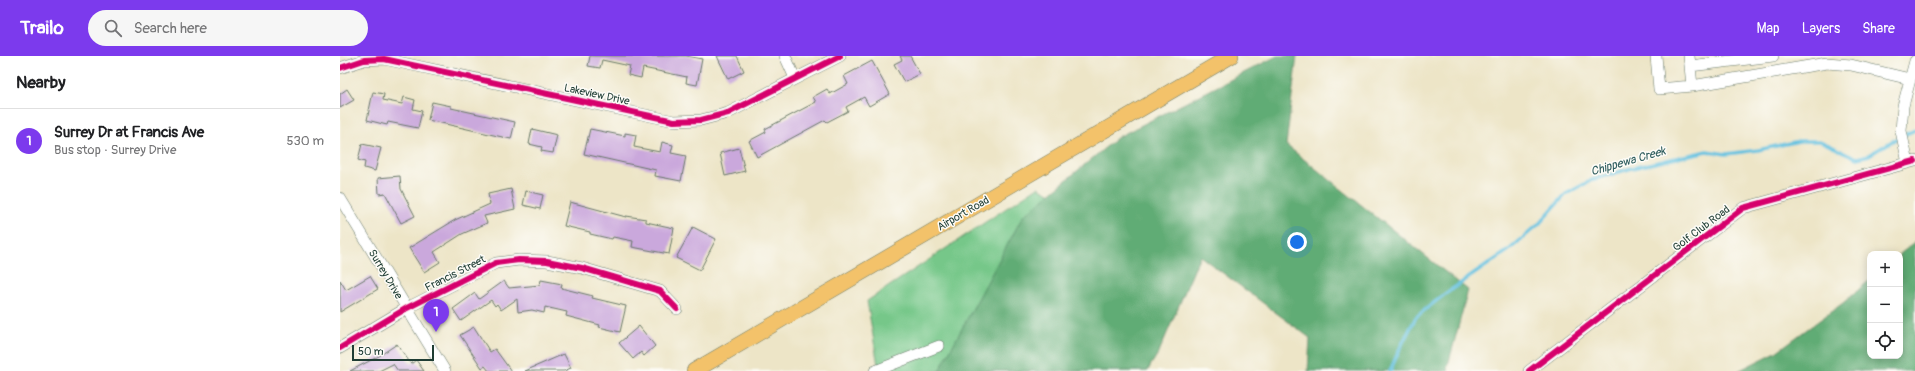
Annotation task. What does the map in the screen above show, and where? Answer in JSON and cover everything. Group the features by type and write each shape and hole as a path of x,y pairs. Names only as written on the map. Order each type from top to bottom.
{"main road":[{"name":"Airport Road","path":"694,371 1231,56"}],"street":[{"path":"785,56 795,78"},
{"name":"Lakeview Drive","path":"340,68 364,60 384,59 404,62 674,121 702,120 728,113 840,56"},
{"path":"1656,56 1659,88 1692,86 1827,60 1910,79"},
{"path":"1692,86 1689,61 1773,56"},
{"path":"1912,162 1905,150 1901,131 1903,106 1915,61"},
{"name":"Golf Club Road","path":"1529,371 1743,208 1912,162"},
{"name":"Surrey Drive","path":"340,198 445,371"},
{"name":"Francis Street","path":"340,348 407,308 496,263 519,260 547,261 582,268 660,291 676,309"},
{"path":"875,371 939,346"}],"green space":[{"path":"1277,56 1297,56 1286,145 1468,290 1447,369 1449,371 1308,371 1310,338 1200,256 1159,352 1147,371 939,371 1023,216 1118,137"},
{"path":"1038,187 1192,271 1148,371 879,371 867,301"},
{"path":"1915,242 1915,371 1738,371 1776,352 1843,303 1867,283 1867,359 1903,359 1903,252"}],"building":[{"path":"590,56 686,56 702,59 697,85 686,83 687,77 643,68 641,78 628,75 630,66 602,60 600,68 588,66"},
{"path":"717,56 737,56 744,71 728,79"},
{"path":"900,56 910,56 920,74 904,82 894,64 902,60"},
{"path":"872,61 890,94 869,106 864,97 846,107 848,111 827,122 825,120 757,157 749,141 766,132 765,129 816,102 813,97 827,89 830,94 848,84 844,76"},
{"path":"347,89 354,100 340,108 340,94"},
{"path":"373,92 384,94 383,100 402,104 404,97 415,100 413,109 422,111 418,128 388,122 387,125 367,120"},
{"path":"432,102 451,106 451,108 515,122 511,139 428,120"},
{"path":"532,129 557,135 553,153 541,151 542,147 529,144"},
{"path":"590,129 625,136 625,133 636,135 634,147 660,152 662,142 673,145 671,153 686,156 681,181 655,176 656,170 584,154"},
{"path":"362,144 381,148 375,171 364,168 365,162 358,160"},
{"path":"739,148 745,171 725,176 720,153"},
{"path":"400,176 401,189 415,216 401,223 385,193 379,194 378,178"},
{"path":"511,189 515,209 484,216 487,223 462,234 434,252 440,262 424,272 409,248 455,220 490,204 488,194"},
{"path":"526,191 543,195 540,209 523,205"},
{"path":"570,202 626,217 646,219 646,222 674,228 669,254 632,247 633,241 613,237 612,239 564,226"},
{"path":"693,227 716,239 700,270 676,258"},
{"path":"370,276 378,289 340,312 340,280 346,290"},
{"path":"541,280 562,284 561,288 593,296 592,298 626,306 620,332 566,316 567,312 545,307 544,313 532,310 518,312 517,299 501,310 497,304 495,306 491,300 461,321 453,309 475,293 479,299 504,281 509,288 540,285"},
{"path":"639,326 655,346 644,356 641,352 633,359 619,343"},
{"path":"474,327 490,352 495,349 511,371 489,371 485,366 482,368 460,335"},
{"path":"397,344 411,364 416,360 424,371 398,371 393,364 379,371 350,371 379,356"},
{"path":"564,354 571,368 564,371 525,371"}],"waterway":[{"name":"Chippewa Creek","path":"1390,371 1416,317 1445,294 1509,250 1538,225 1566,194 1592,180 1632,168 1707,151 1726,154 1758,150 1799,141 1820,141 1857,158 1869,155 1899,137 1915,130"}],"cycle path":[{"path":"340,68 364,60 384,59 674,121 701,120 728,113 840,56"},
{"path":"1529,371 1743,208 1915,161"},
{"path":"340,348 407,308 496,263 519,260 547,261 582,268 660,291 677,309"}],"place":[{"name":"Surrey Dr at Francis Ave","path":"436,332"}]}
